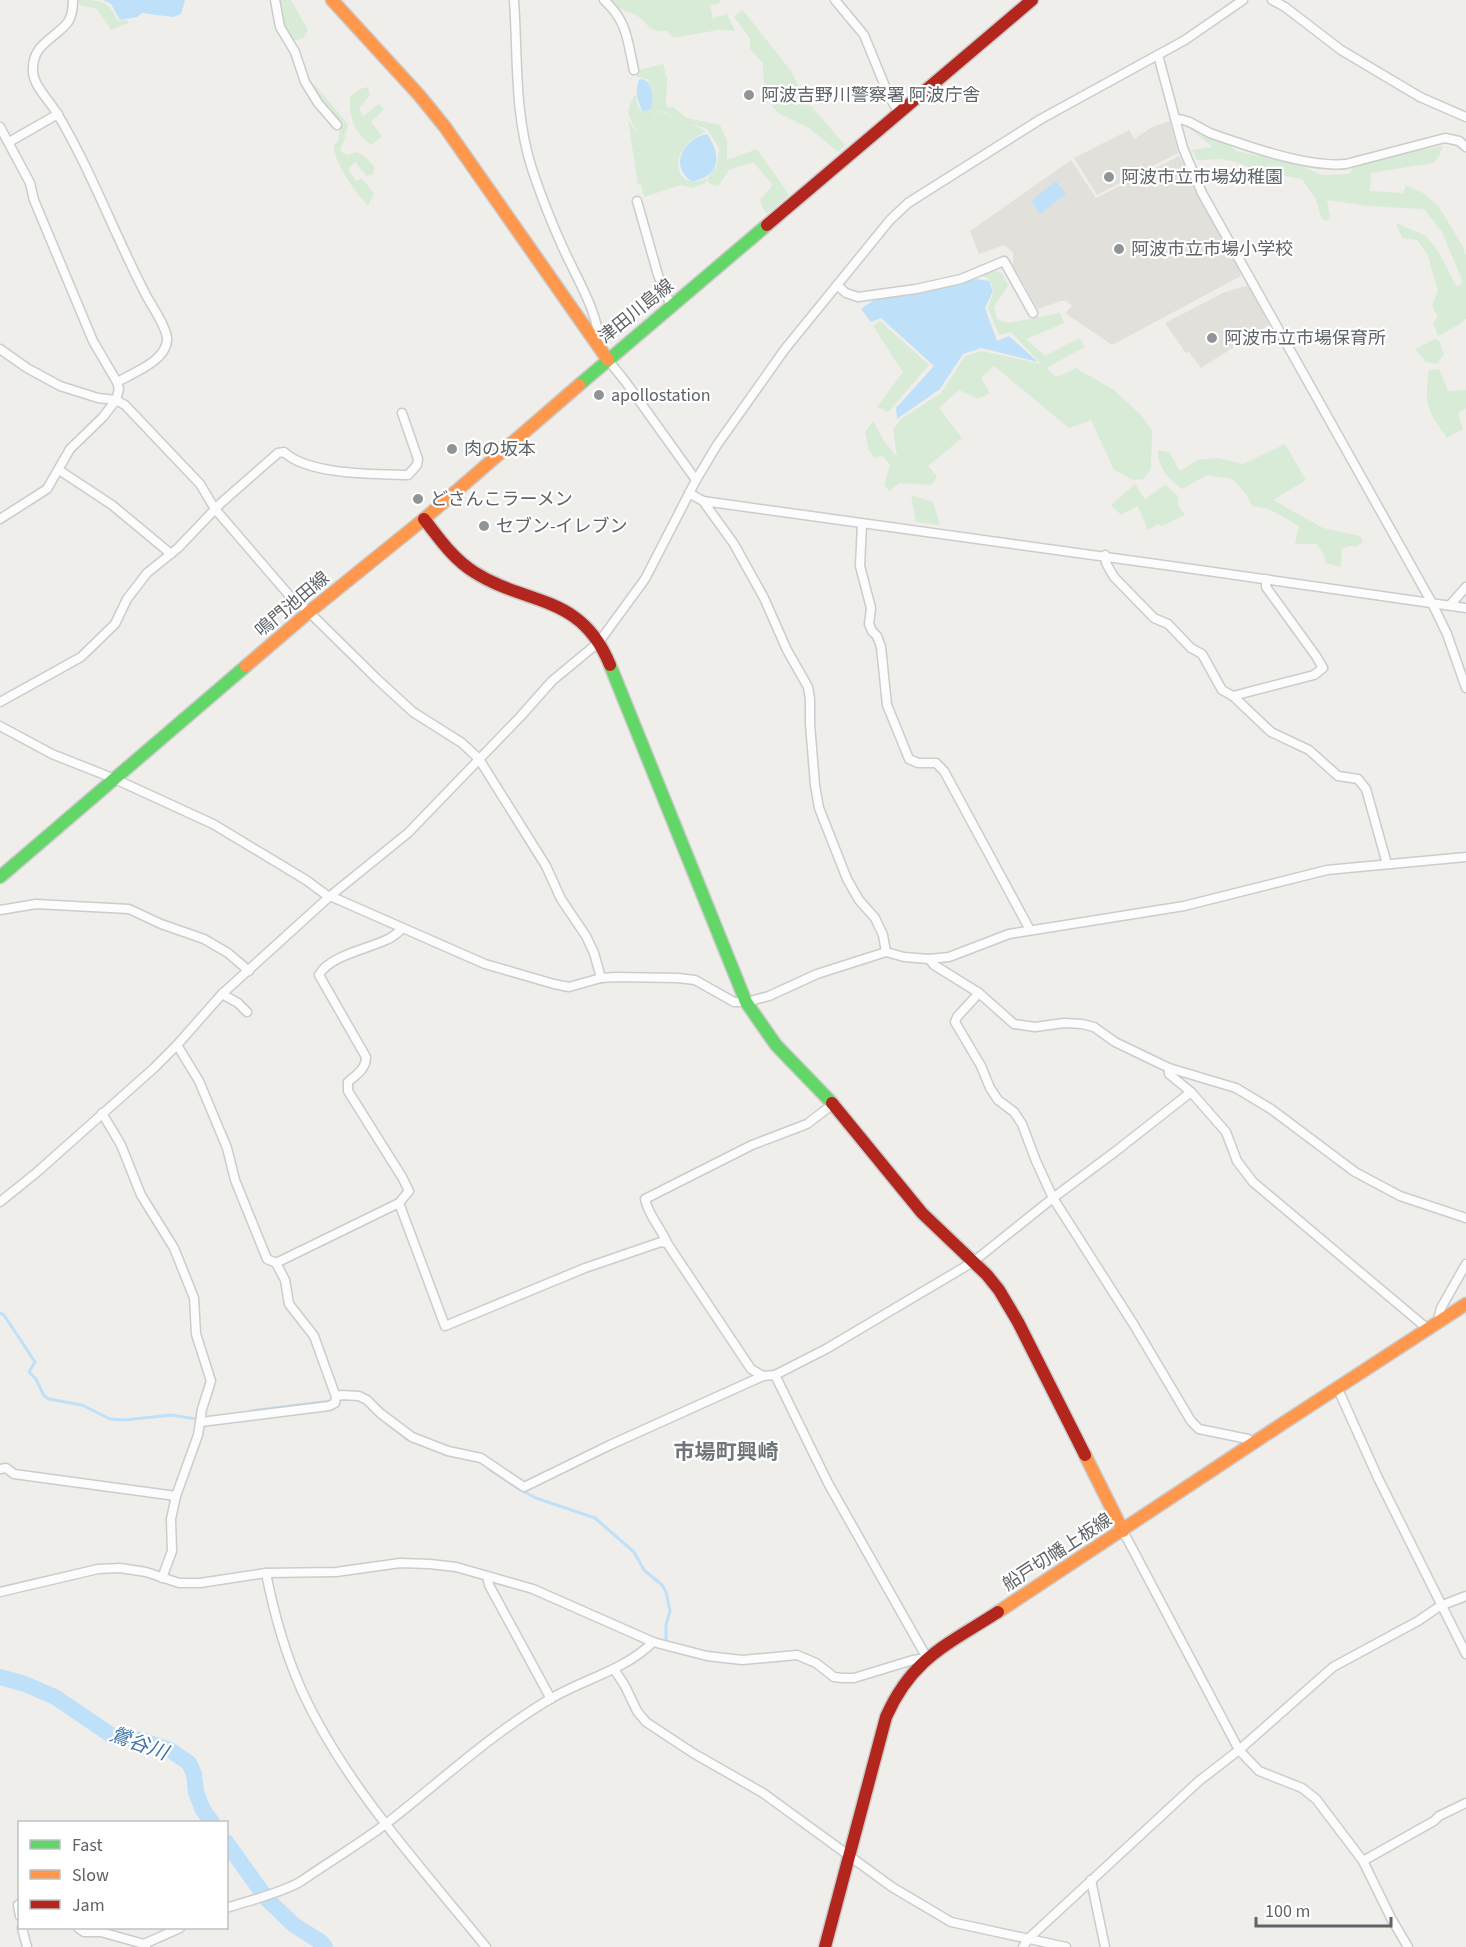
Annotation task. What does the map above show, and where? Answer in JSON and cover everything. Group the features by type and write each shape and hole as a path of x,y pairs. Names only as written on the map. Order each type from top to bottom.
{"main road":[{"name":"津田川島線","path":"332,0 419,95 445,127 608,360 1032,0"},
{"name":"鳴門池田線","path":"0,877 309,612 424,519 608,360"},
{"path":"424,519 449,549 474,572 500,586 551,602 571,614 599,642 609,660 736,982 746,1002 776,1045 833,1104 922,1213 987,1275 1013,1314 1123,1531"},
{"name":"船戸切幡上板線","path":"825,1947 851,1856 886,1717 898,1690 916,1668 927,1658 1123,1531 1336,1387 1466,1304"}],"street":[{"path":"73,0 68,22 48,39 37,53 33,73 39,87 58,114 137,278 164,328 167,339 162,354 117,382"},
{"path":"275,0 280,27 295,52 305,82 318,103 337,125"},
{"path":"514,0 518,102 522,133 532,168 562,247 591,311 599,337 598,347"},
{"path":"604,0 617,12 623,23 634,70"},
{"path":"835,0 864,35 889,96 899,113"},
{"path":"0,1202 36,1173 177,1045 222,994 329,897 408,833 552,681 599,642 645,579 696,480 717,445 785,349 890,220 908,203 1041,119 1185,40 1243,0"},
{"path":"1272,0 1285,7 1341,50 1420,97 1466,117"},
{"path":"1158,55 1183,148 1202,193 1432,603 1447,634 1466,688"},
{"path":"9,142 58,114"},
{"path":"1176,119 1184,119 1202,130 1235,141 1330,166 1346,164 1445,138 1459,141 1466,147"},
{"path":"0,127 30,183 34,200 93,341 119,389 116,400 103,417 70,449 47,489 0,519"},
{"path":"637,201 658,274 671,306"},
{"path":"837,285 846,293 858,297 916,289 961,279 1004,261 1033,313"},
{"path":"0,349 27,368 60,386 98,398 116,400 125,405 200,484 215,509 289,595 376,679 413,711 462,743 479,759 524,829 561,899 586,936 594,953 601,978"},
{"path":"608,360 696,480"},
{"path":"0,702 81,657 115,624 127,599 147,573 171,554 215,509 278,453 284,452 291,459 345,473 408,475 417,465 418,459 402,413"},
{"path":"59,470 112,505 171,554"},
{"path":"689,494 703,501 1105,555 1466,608"},
{"path":"703,501 734,544 764,598 808,687 815,785 819,808 847,879 859,900 875,918 883,935 886,952"},
{"path":"862,524 861,575 871,608 869,624 881,647 887,705 891,718 909,759 918,763 936,763 945,771 1030,930"},
{"path":"1105,555 1106,563 1114,577 1154,618 1168,624 1191,648 1202,654 1222,690 1233,696 1271,732 1309,750 1338,776 1358,778 1366,789 1387,864"},
{"path":"1233,696 1314,675 1323,668 1266,587 1266,579"},
{"path":"1450,605 1466,587"},
{"path":"0,726 52,754 115,779 213,824 306,880 329,897 485,964 569,987 601,978 695,980 734,1002 746,1002 769,996 817,974 886,952 904,957 929,959 949,957 1009,934 1184,906 1251,888 1287,882 1327,870 1466,857"},
{"path":"0,910 36,904 129,909 161,924 204,939 228,953 249,971"},
{"path":"276,1263 399,1203 409,1191 348,1091 348,1082 363,1068 366,1058 319,975 323,968 332,963 389,939 402,929"},
{"path":"929,959 934,965 979,993 1014,1024 1035,1027 1064,1023 1094,1027 1115,1042 1169,1068 1236,1088 1271,1109 1355,1172 1400,1196 1466,1218"},
{"path":"979,993 955,1022 981,1066 990,1088 998,1100 1014,1112 1022,1124 1053,1198 1134,1325 1191,1421 1199,1429 1254,1443"},
{"path":"222,994 238,1003 247,1012"},
{"path":"177,1045 199,1081 227,1148 235,1180 267,1259 276,1263 285,1280 289,1304 314,1336 336,1399"},
{"path":"1169,1068 1169,1074 1191,1092 1226,1132 1237,1161 1253,1182 1433,1327 1466,1264"},
{"path":"201,1422 329,1406 340,1395 359,1396 412,1437 448,1451 481,1458 524,1487 610,1445 763,1376 775,1375 826,1349 973,1262 1191,1092"},
{"path":"763,1376 751,1369 667,1243 646,1206 645,1199 752,1145 807,1124 833,1104"},
{"path":"102,1113 121,1145 141,1195 174,1248 194,1298 196,1334 211,1381 189,1463 176,1496 171,1519 172,1551 162,1578"},
{"path":"399,1203 445,1326 585,1268 661,1242 667,1243"},
{"path":"0,1592 98,1569 120,1568 146,1572 179,1583 200,1583 266,1573 336,1572 400,1563 456,1567 533,1589 653,1642 707,1656 735,1660 797,1655 816,1662 834,1677 842,1678 854,1678 927,1658 828,1482 775,1375"},
{"path":"1336,1387 1440,1606 1466,1654"},
{"path":"0,1469 6,1468 14,1474 176,1496"},
{"path":"1123,1531 1239,1750 1259,1772 1302,1788 1316,1799 1363,1861 1408,1947"},
{"path":"266,1573 276,1620 304,1694 324,1734 386,1824 486,1947"},
{"path":"488,1576 489,1585 551,1699"},
{"path":"1023,1947 1029,1938 1199,1781 1239,1750 1333,1667 1418,1621 1440,1606 1466,1596"},
{"path":"228,1907 287,1890 300,1882 386,1824 469,1756 551,1699 614,1669 653,1642"},
{"path":"614,1669 637,1711 646,1722 693,1753 763,1793 892,1887 951,1922 1066,1947"},
{"path":"1363,1861 1439,1816 1466,1803"},
{"path":"1091,1880 1105,1947"},
{"path":"22,1929 27,1947"},
{"path":"80,1929 84,1932 100,1932 145,1946 178,1929"}],"shaded area":[{"name":"阿波市立市場幼稚園","path":"1170,121 1178,153 1097,195 1074,158 1129,130 1134,139 1152,127"},
{"name":"阿波市立市場小学校","path":"1179,156 1236,260 1241,276 1112,345 1065,313 1072,306 1067,301 1038,309 1013,265 1013,252 1004,245 979,254 970,231 1071,160 1096,198"},
{"name":"阿波市立市場保育所","path":"1249,285 1269,325 1201,368 1189,352 1186,353 1165,323 1225,292"}],"green space":[{"path":"78,0 103,3 118,21 127,20 128,23 111,30 97,9 79,5"},
{"path":"278,0 291,0 308,30 303,38 293,41 283,24"},
{"path":"609,0 720,0 719,4 710,5 713,18 727,14 735,31 718,30 673,38 667,31 650,28 639,17 619,8"},
{"path":"742,9 791,71 804,98 845,145 838,152 809,128 778,113 772,105 774,95 765,85 763,63 750,49 750,39 734,17"},
{"path":"663,64 667,78 666,103 668,108 673,107 687,118 720,125 727,140 727,160 757,149 789,195 767,214 760,200 773,185 753,162 729,170 719,185 714,186 708,182 708,177 717,166 719,148 705,128 689,123 706,132 692,139 684,148 678,167 681,175 687,180 696,182 707,178 706,183 692,188 681,185 644,197 641,184 638,185 628,119 635,131 639,131 636,130 628,111 636,93 637,105 643,112 651,109 652,105 651,86 647,79 637,77 636,71"},
{"path":"315,85 348,124 340,150 346,155 357,152 374,166 373,174 367,176 355,162 348,169 356,181 362,179 374,193 368,206 338,163 333,146 338,141 341,125 312,86"},
{"path":"368,87 370,95 359,108 363,117 378,104 384,109 371,122 382,136 372,145 357,130 350,103 350,96"},
{"path":"1185,125 1226,142 1236,151 1298,164 1321,175 1349,174 1354,166 1379,158 1443,146 1433,163 1371,173 1370,191 1403,193 1406,185 1425,194 1439,207 1462,245 1466,257 1466,319 1438,336 1433,323 1438,317 1432,306 1438,291 1427,253 1417,240 1402,238 1396,223 1426,236 1438,251 1457,287 1463,282 1442,232 1424,209 1368,206 1327,200 1330,218 1326,221 1321,218 1316,199 1302,179 1259,171 1222,159 1197,160 1192,150 1213,147"},
{"path":"992,270 1002,273 1008,285 994,307 997,319 1008,323 1060,313 1064,323 1026,339 1045,356 1079,338 1085,347 1046,368 1057,377 1076,368 1114,390 1141,415 1152,431 1151,469 1144,479 1133,480 1114,470 1091,420 1069,428 994,366 981,378 990,393 978,399 959,390 939,408 962,438 928,466 937,476 932,485 900,483 889,491 884,485 890,465 883,456 875,458 869,451 865,432 873,421 884,441 897,457 893,429 901,419 941,393 965,356 982,351 1041,364 1011,332 999,335 988,308 994,290 988,278 978,275"},
{"path":"880,321 929,365 888,412 877,407 903,372 873,326"},
{"path":"1435,339 1439,341 1444,354 1437,364 1426,362 1415,349"},
{"path":"1439,369 1448,391 1466,390 1466,408 1458,413 1463,429 1447,438 1431,413 1427,400 1429,370"},
{"path":"1285,444 1306,480 1273,500 1323,528 1360,536 1363,542 1355,547 1349,546 1342,549 1341,567 1325,563 1325,557 1317,544 1295,544 1299,526 1269,509 1252,506 1246,494 1232,479 1207,475 1182,489 1165,472 1158,457 1158,450 1169,452 1180,471 1198,460 1217,458 1243,464"},
{"path":"1135,484 1145,499 1165,485 1179,498 1177,503 1185,515 1162,526 1158,524 1148,530 1138,506 1121,515 1111,505"},
{"path":"911,495 933,502 940,525 916,522"}],"water":[{"path":"103,0 185,0 181,14 173,17 142,13 137,17 120,20 111,4"},
{"path":"642,79 651,87 653,96 651,109 643,112 637,92 639,80"},
{"path":"707,134 715,150 716,164 709,175 692,182 681,168 682,154 692,141"},
{"path":"1056,181 1066,194 1040,214 1031,201"},
{"path":"976,279 989,281 993,291 985,308 997,341 1009,336 1038,362 981,348 963,354 940,389 897,419 896,408 934,366 881,318 871,322 861,309 875,299 918,293"}],"waterway":[{"path":"0,1313 4,1315 35,1362 29,1372 36,1379 44,1396 49,1399 82,1405 110,1419 125,1420 171,1415 197,1419"},
{"path":"250,1411 347,1399"},
{"path":"384,1421 407,1439 447,1455"},
{"path":"489,1469 536,1498 595,1518 634,1552 644,1570 662,1585 666,1592 670,1611 666,1625 666,1640"},
{"name":"鶯谷川","path":"0,1677 25,1684 55,1697 114,1737 141,1740 170,1750 189,1763 194,1774 196,1792 203,1810 211,1821"},
{"name":"鶯谷川","path":"228,1845 267,1899 294,1925 325,1947"}],"traffic: fast":[{"path":"579,385 767,225"},
{"path":"610,665 746,1002 776,1045 832,1103"},
{"path":"0,877 246,666"}],"traffic: slow":[{"path":"332,0 419,95 445,127 608,360"},
{"path":"246,666 424,519 579,385"},
{"path":"998,1612 1466,1304"},
{"path":"1085,1455 1123,1531"}],"traffic: jam":[{"path":"767,225 1032,0"},
{"path":"424,519 453,555 466,567 494,583 551,604 584,625 598,642 610,665"},
{"path":"832,1103 922,1213 987,1275 999,1290 1018,1322 1085,1455"},
{"path":"825,1947 886,1717 896,1697 907,1680 933,1655 998,1612"}],"place":[{"name":"阿波吉野川警察署 阿波庁舎","path":"749,95"},
{"name":"阿波市立市場幼稚園","path":"1109,177"},
{"name":"阿波市立市場小学校","path":"1119,249"},
{"name":"阿波市立市場保育所","path":"1212,338"},
{"name":"apollostation","path":"599,395"},
{"name":"肉の坂本","path":"452,449"},
{"name":"どさんこラーメン","path":"418,499"},
{"name":"セブン-イレブン","path":"484,526"}],"district":[{"name":"市場町興崎","path":"726,1452"}]}
